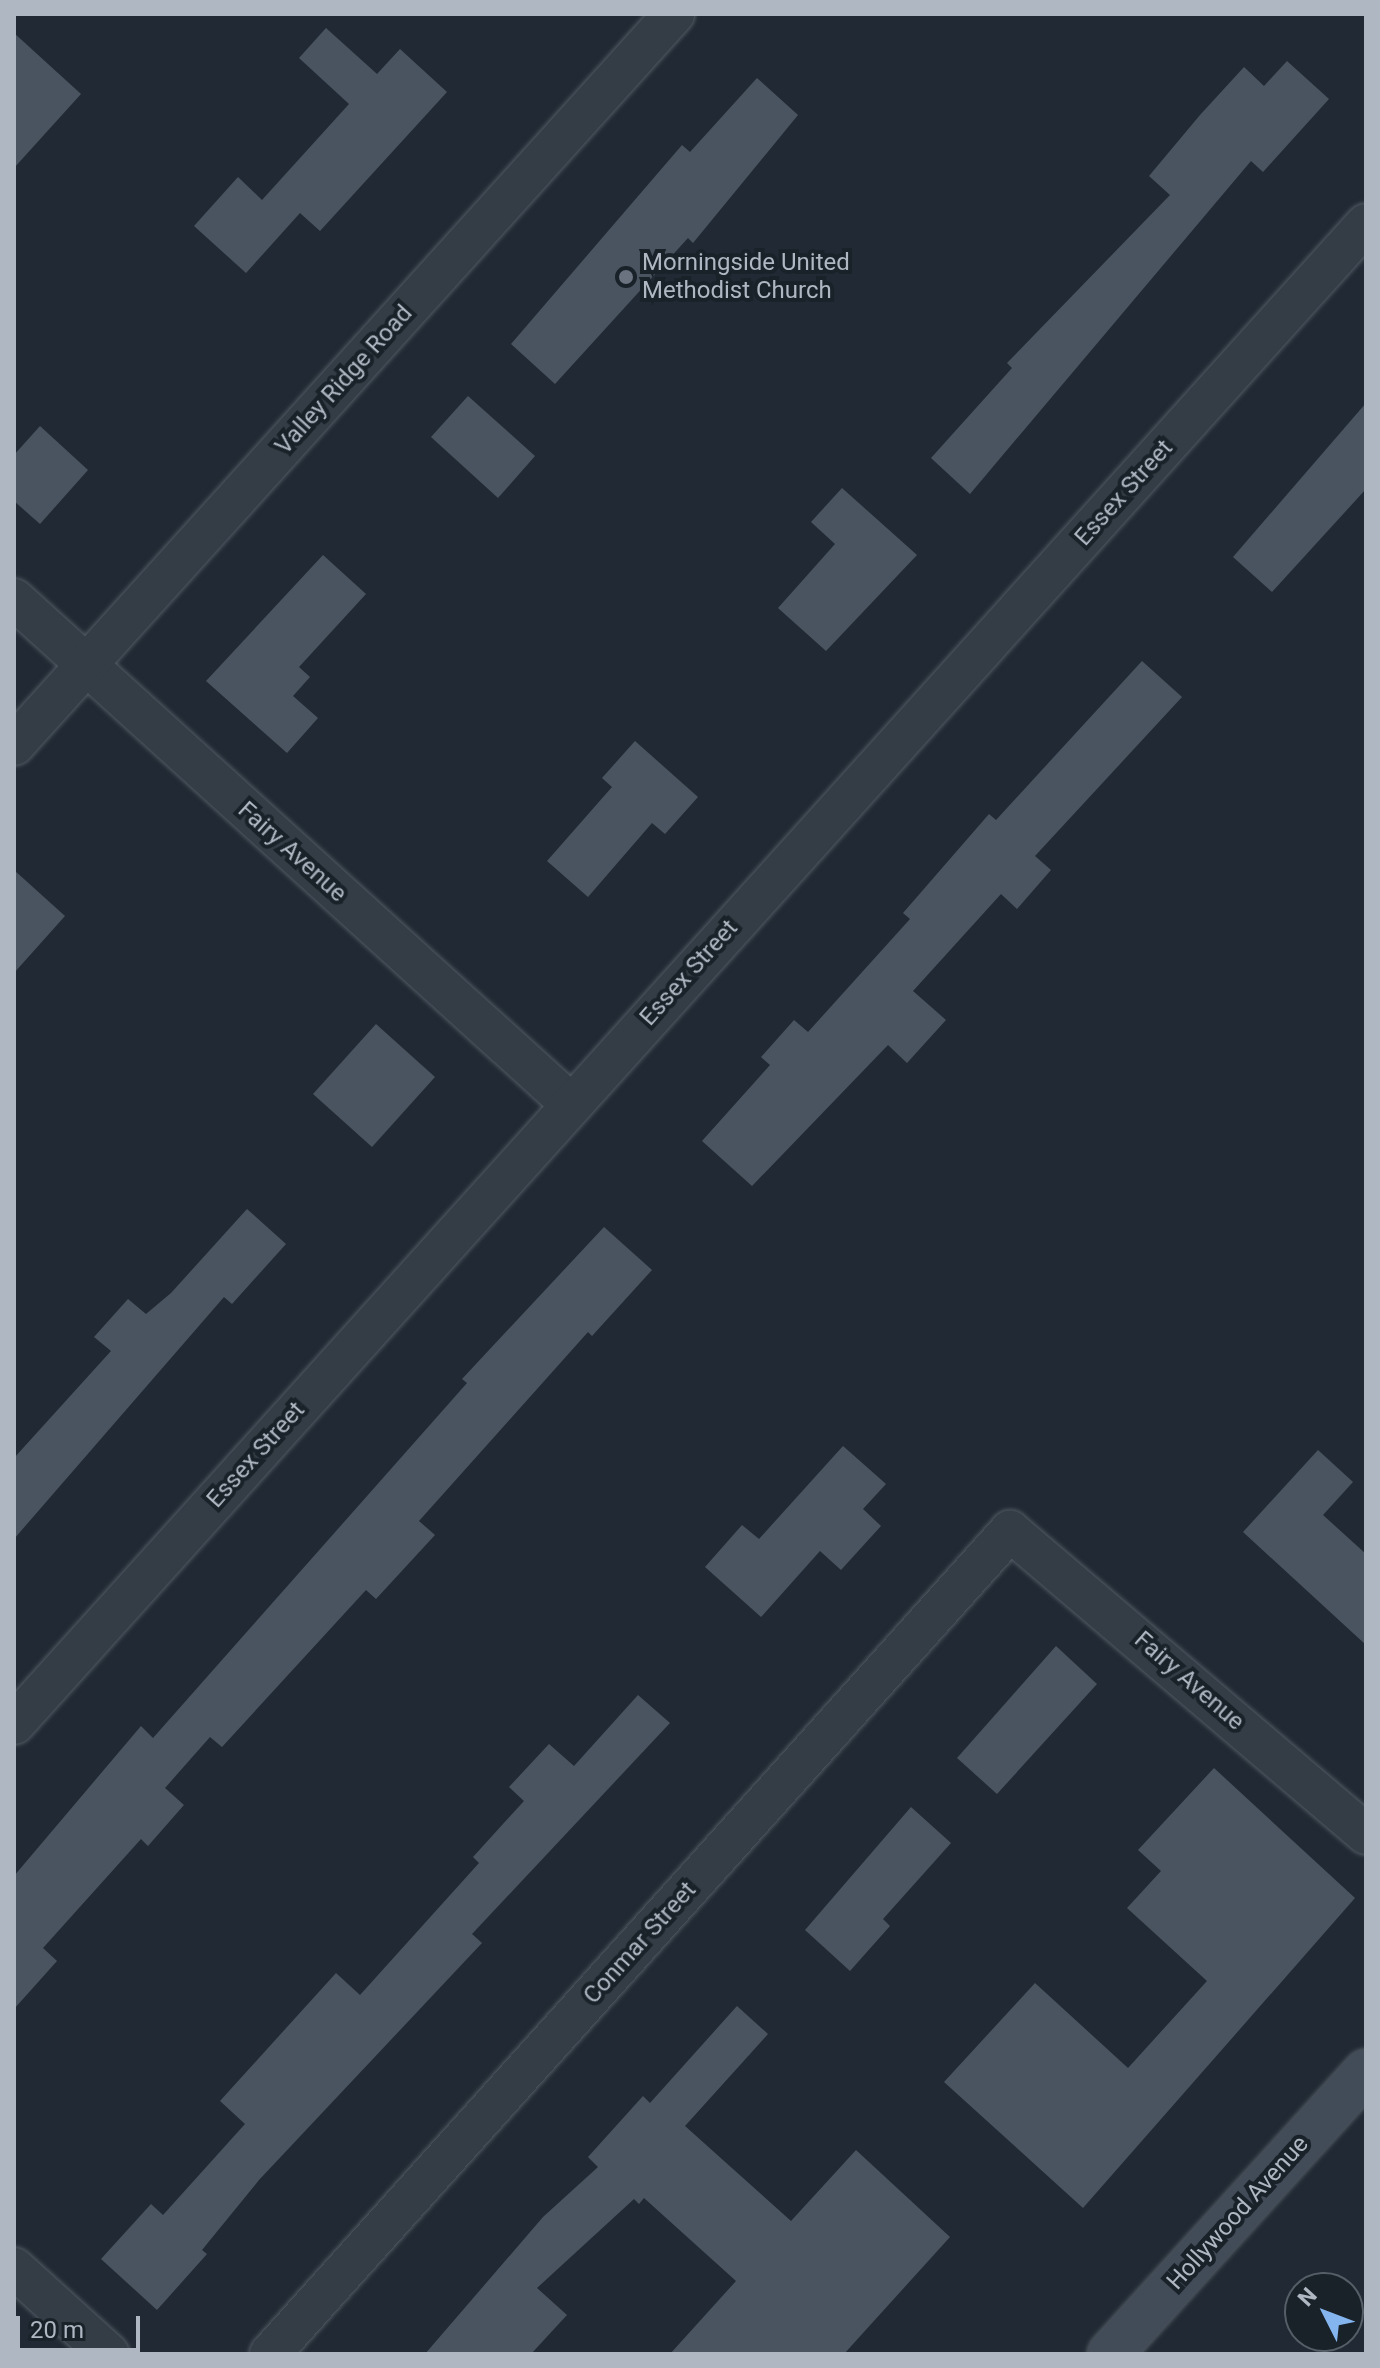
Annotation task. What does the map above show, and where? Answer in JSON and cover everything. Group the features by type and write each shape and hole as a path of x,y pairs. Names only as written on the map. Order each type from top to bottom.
{"main road":[{"name":"Hollywood Avenue","path":"1110,2354 1366,2072"}],"street":[{"name":"Valley Ridge Road","path":"14,745 674,14"},
{"name":"Essex Street","path":"14,1724 1366,224"},
{"name":"Fairy Avenue","path":"14,599 571,1104"},
{"name":"Fairy Avenue","path":"1010,1531 1366,1834"},
{"name":"Conmar Street","path":"270,2354 1010,1531"},
{"path":"14,2268 109,2354"}],"building":[{"path":"326,28 377,74 400,49 447,92 320,231 300,213 246,273 194,226 238,177 262,200 349,104 299,58"},
{"path":"14,33 81,94 14,168"},
{"path":"1287,61 1329,99 1263,172 1251,161 970,494 931,458 1012,368 1007,363 1170,195 1149,176 1200,115 1244,67 1264,86"},
{"path":"757,78 798,115 693,243 688,238 555,384 511,344 682,145 690,152"},
{"path":"468,396 535,456 498,498 431,437"},
{"path":"1366,403 1366,489 1272,592 1233,557"},
{"path":"40,426 88,470 40,524 14,501 14,455"},
{"path":"842,488 917,555 826,651 778,608 835,544 811,522"},
{"path":"323,555 366,594 299,667 310,677 293,696 318,718 287,753 206,681"},
{"path":"1142,661 1182,697 1035,856 1051,870 1017,909 1001,894 913,991 946,1020 907,1063 888,1045 752,1186 702,1141 770,1065 761,1057 794,1020 808,1032 910,919 903,913 989,814 996,820"},
{"path":"635,741 698,797 665,834 652,823 588,897 547,861 612,787 602,778"},
{"path":"14,870 65,916 14,973"},
{"path":"376,1024 435,1077 372,1147 313,1094"},
{"path":"247,1209 286,1244 232,1304 224,1297 14,1539 14,1458 111,1351 94,1337 128,1299 146,1314 171,1293"},
{"path":"604,1227 652,1270 592,1336 588,1332 419,1521 435,1535 376,1599 366,1590 222,1747 210,1737 165,1788 184,1805 148,1846 141,1839 43,1948 57,1961 14,2009 14,1876 141,1726 153,1738 467,1383 462,1379"},
{"path":"843,1446 886,1484 863,1509 881,1526 841,1570 820,1551 761,1617 705,1567 742,1525 759,1539"},
{"path":"1318,1450 1353,1482 1323,1515 1366,1554 1366,1645 1243,1532"},
{"path":"1056,1646 1097,1684 997,1794 957,1758"},
{"path":"638,1695 670,1723 472,1934 482,1943 259,2180 202,2250 207,2254 157,2310 101,2259 151,2204 163,2215 245,2124 220,2101 336,1973 360,1995 479,1863 473,1857 524,1801 509,1787 549,1744 574,1766"},
{"path":"1214,1768 1355,1898 1083,2208 944,2082 1035,1983 1128,2068 1207,1981 1127,1908 1161,1871 1138,1850"},
{"path":"911,1807 951,1843 883,1919 890,1926 850,1971 805,1930"},
{"path":"737,2006 768,2034 685,2126 791,2221 856,2150 950,2237 844,2354 670,2354 736,2281 644,2198 639,2204 634,2199 537,2288 567,2315 531,2354 425,2354 543,2217 598,2167 588,2157 643,2096 650,2103"}],"place":[{"name":"Morningside United Methodist Church","path":"626,277"}]}
